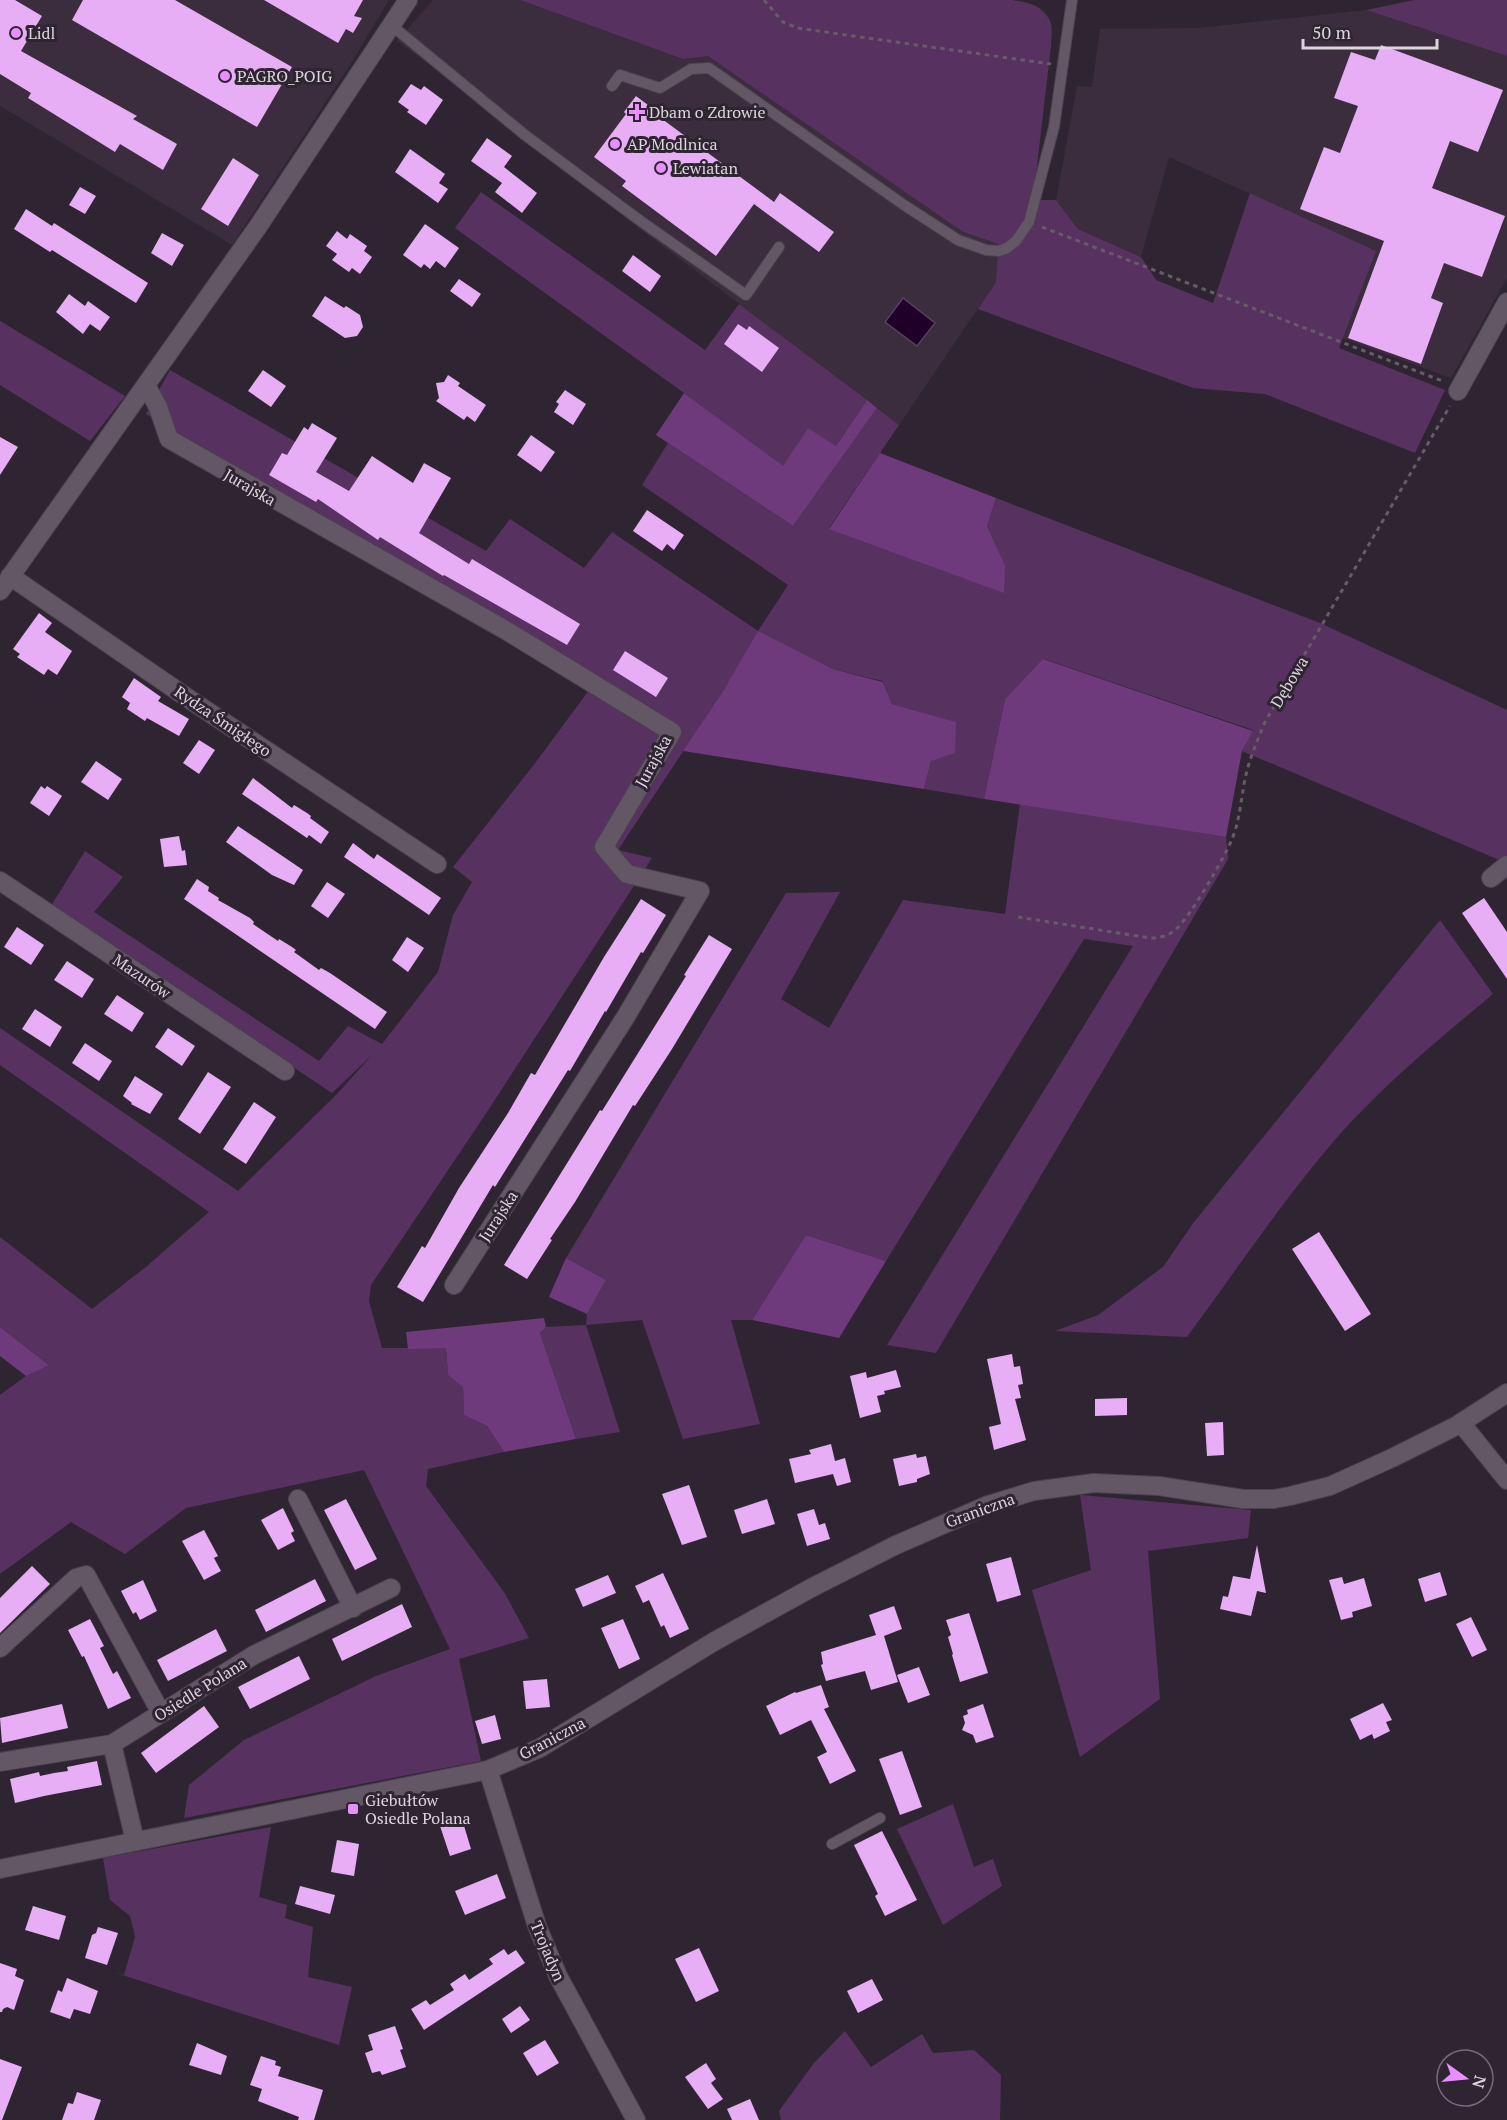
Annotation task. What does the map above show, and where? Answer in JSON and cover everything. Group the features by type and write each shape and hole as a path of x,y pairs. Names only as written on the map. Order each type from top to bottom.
{"street":[{"path":"5,583 257,228 408,0"},
{"path":"1459,389 1507,302"},
{"name":"Jurajska","path":"146,385 158,407 169,439 507,631 672,732 604,847 627,874 700,891 626,1018 454,1285"},
{"name":"Rydza Śmigłego","path":"5,583 195,704 437,864"},
{"path":"1491,878 1507,865"},
{"name":"Mazurów","path":"0,881 285,1071"},
{"name":"Graniczna","path":"0,1869 488,1770 540,1748 715,1641 813,1587 896,1545 988,1505 1034,1491 1094,1483 1158,1486 1243,1499 1290,1496 1330,1486 1392,1458 1461,1423 1507,1393"},
{"path":"1461,1423 1507,1480"},
{"path":"298,1499 352,1608"},
{"path":"0,1648 76,1578 86,1575 161,1713"},
{"name":"Osiedle Polana","path":"0,1762 111,1744 254,1655 391,1588"},
{"path":"111,1744 135,1841"},
{"name":"Trojadyn","path":"488,1770 537,1926 558,1976 636,2120"}],"lane":[{"path":"612,86 620,75 660,88 691,69 709,68 904,205 958,240 986,250 999,251 1016,241 1029,222 1054,126 1072,0"},
{"path":"391,25 525,135 642,222 746,295 779,247"},
{"path":"832,1844 880,1818"}],"path":[{"path":"764,0 783,22 797,28 1053,65"},
{"path":"1029,222 1459,389"},
{"name":"Dębowa","path":"1018,917 1150,938 1160,938 1169,934 1183,923 1232,839 1239,816 1245,778 1265,722 1459,389"}],"shaded area":[{"path":"0,0 389,0 350,65 232,245 0,106"},
{"path":"433,0 520,0 683,59 708,55 963,232 998,244 996,282 899,425 573,178 563,161 397,41"},
{"path":"520,0 1012,0 1034,5 1047,16 1052,33 1033,200 1056,200 1078,229 1141,257 1156,280 1213,303 1250,193 1376,251 1339,348 1445,390 1415,453 1265,394 1193,388 978,309 996,282 998,244 963,232 708,56 683,59"},
{"path":"1414,0 1507,0 1507,56 1366,10"},
{"path":"1366,10 1507,56 1507,278 1451,378 1336,336 1376,251 1169,157 1141,257 1078,229 1056,200 1077,86 1092,87 1100,29 1198,28"},
{"path":"481,192 705,350 739,304 867,400 836,446 783,467 455,228"},
{"path":"903,298 935,323 917,346 885,322"},
{"path":"0,321 125,396 90,441 0,385"},
{"path":"170,370 486,551 510,519 584,568 612,532 758,631 788,585 642,485 668,443 793,526 877,408 899,425 829,528 1005,565 987,526 996,498 1320,623 1507,710 1507,860 1504,862 1242,751 1253,730 1044,659 1005,699 984,799 924,789 931,761 955,722 892,704 883,681 833,669 758,632 723,691 618,850 652,858 371,1285 369,1301 382,1348 446,1348 448,1375 463,1386 464,1415 487,1426 504,1452 428,1469 426,1486 504,1592 529,1638 459,1659 481,1761 184,1818 189,1785 244,1740 376,1676 450,1649 364,1470 186,1508 125,1554 71,1522 0,1574 0,1395 26,1376 48,1364 0,1327 0,1237 92,1309 147,1266 209,1212 0,1065 0,1028 238,1191 336,1095 373,1054 332,1093 51,906 85,851 123,877 94,912 319,1061 348,1026 382,1044 438,972 453,915 472,882 453,867 536,762 598,678 146,414"},
{"path":"684,393 783,466 808,428 836,446 867,400 877,408 793,526 656,435"},
{"path":"880,453 996,498 987,526 1005,565 1004,593 829,529"},
{"path":"758,631 833,669 883,682 892,704 956,722 955,753 931,761 924,789 683,751 723,691"},
{"path":"1043,659 1253,731 1242,751 1226,837 984,799 1005,699"},
{"path":"1020,804 1226,837 1228,859 936,1353 887,1345 1133,946 1084,939 886,1261 806,1235 752,1320 731,1320 760,1424 683,1439 642,1320 586,1325 587,1314 606,1280 566,1258 786,893 840,892 781,999 829,1028 903,900 1005,914"},
{"path":"1440,920 1493,994 1402,1072 1350,1123 1286,1201 1187,1337 1055,1331 1098,1315 1163,1267 1194,1222"},
{"path":"806,1235 886,1261 839,1338 752,1320"},
{"path":"566,1258 606,1280 587,1314 549,1297"},
{"path":"544,1318 546,1327 540,1333 576,1439 504,1452 487,1426 464,1415 463,1387 448,1375 446,1348 408,1349 406,1332"},
{"path":"586,1325 620,1432 576,1439 540,1333 546,1327"},
{"path":"0,1327 49,1365 26,1376 0,1356"},
{"path":"1080,1495 1251,1510 1248,1538 1148,1551 1160,1699 1080,1757 1032,1590 1091,1570"},
{"path":"953,1804 974,1867 993,1859 1002,1886 943,1925 897,1829"},
{"path":"271,1827 259,1897 287,1905 285,1918 313,1927 308,1977 352,1987 339,2045 113,1972 124,1975 135,1937 130,1916 110,1900 103,1858"},
{"path":"845,2031 871,2067 922,2034 933,2053 974,2050 1001,2075 1000,2120 781,2120 779,2111 814,2063"}],"building":[{"path":"0,0 15,0 42,16 21,51 137,116 133,119 177,144 163,170 120,144 115,152 28,98 31,93 0,74"},
{"path":"83,0 175,0 292,67 257,127 72,20"},
{"path":"264,0 363,0 354,16 362,18 353,33 346,29 338,43"},
{"path":"1381,45 1503,90 1478,152 1450,141 1432,188 1505,216 1482,277 1444,263 1431,298 1443,303 1421,364 1348,338 1384,241 1300,209 1324,147 1340,153 1358,106 1334,98 1351,52 1375,60"},
{"path":"411,84 421,90 424,86 443,100 426,125 407,112 409,110 398,102"},
{"path":"636,96 652,108 650,110 774,202 780,193 834,232 819,252 754,204 716,256 622,186 626,181 594,157 626,114 624,112"},
{"path":"487,138 512,156 504,167 537,193 522,213 495,192 502,183 471,161"},
{"path":"410,149 445,174 439,183 448,189 438,203 395,172"},
{"path":"233,158 259,175 228,226 201,209"},
{"path":"80,187 96,196 85,214 69,205"},
{"path":"26,209 52,226 54,223 148,283 136,303 14,229"},
{"path":"425,224 459,248 445,268 436,261 430,269 424,264 421,268 403,255"},
{"path":"337,231 347,239 350,234 367,246 364,251 372,257 360,274 352,268 349,272 332,260 337,254 326,246"},
{"path":"162,233 184,245 172,266 151,253"},
{"path":"633,255 661,276 650,292 622,271"},
{"path":"459,279 481,294 472,307 450,291"},
{"path":"69,294 85,306 88,301 110,317 100,331 90,324 83,334 56,312"},
{"path":"325,296 360,315 363,327 357,336 345,338 312,316"},
{"path":"738,324 747,330 749,326 779,348 762,372 724,344"},
{"path":"263,370 286,386 271,407 248,391"},
{"path":"448,375 460,383 458,386 486,405 475,422 467,416 464,420 436,401 439,398 436,383 444,382"},
{"path":"565,390 586,404 573,425 554,412 559,404 556,402"},
{"path":"312,423 337,438 316,472 349,491 372,456 413,483 424,463 451,478 419,533 469,564 472,559 580,624 567,645 443,576 380,537 378,540 318,499 316,502 269,475 282,453 287,455 304,427 308,430"},
{"path":"531,435 555,452 541,472 517,455"},
{"path":"0,437 18,447 0,475"},
{"path":"647,510 684,535 674,550 667,544 662,551 633,531"},
{"path":"39,613 52,623 45,632 72,651 57,675 48,669 44,675 17,657 20,654 13,649"},
{"path":"625,651 668,678 656,697 613,670"},
{"path":"134,678 161,697 158,701 189,719 179,736 147,718 145,721 127,709 130,703 122,697"},
{"path":"199,740 215,750 199,774 183,763"},
{"path":"96,761 122,779 108,800 81,782"},
{"path":"253,778 292,808 294,805 307,813 311,816 310,818 329,832 321,844 309,835 307,838 242,794"},
{"path":"41,786 45,789 47,786 62,796 49,816 30,803"},
{"path":"238,826 303,870 294,885 272,875 226,842"},
{"path":"179,836 182,851 185,850 187,865 164,867 160,839"},
{"path":"353,843 374,859 377,854 441,898 429,915 344,857"},
{"path":"197,879 209,887 208,891 219,898 218,900 250,918 253,924 278,941 279,939 292,947 296,950 294,952 319,970 321,968 330,973 387,1012 375,1029 184,899"},
{"path":"327,882 345,894 328,918 311,906"},
{"path":"1484,898 1507,932 1507,979 1462,913"},
{"path":"641,899 666,915 643,953 641,952 570,1071 568,1070 495,1187 493,1185 423,1302 397,1287 422,1246 425,1248 459,1188 531,1073 535,1075"},
{"path":"17,927 44,945 31,965 4,947"},
{"path":"709,935 732,949 672,1049 635,1106 633,1105 527,1279 504,1265 686,976 684,975"},
{"path":"407,937 424,948 408,972 392,960"},
{"path":"67,961 94,979 82,998 54,980"},
{"path":"117,995 144,1013 132,1032 104,1014"},
{"path":"35,1009 62,1027 50,1047 22,1029"},
{"path":"168,1028 195,1046 182,1066 155,1047"},
{"path":"85,1043 112,1061 99,1081 72,1063"},
{"path":"208,1072 231,1087 200,1134 178,1119"},
{"path":"135,1076 163,1094 150,1114 131,1104 123,1096"},
{"path":"254,1102 276,1117 246,1164 223,1149"},
{"path":"1319,1232 1371,1314 1345,1331 1292,1249"},
{"path":"1012,1354 1014,1367 1020,1366 1023,1384 1018,1385 1021,1398 1015,1399 1026,1440 994,1450 989,1427 1001,1424 987,1359"},
{"path":"896,1370 901,1387 884,1391 885,1394 877,1396 881,1412 860,1418 850,1376 866,1372 867,1378"},
{"path":"1127,1398 1127,1415 1095,1416 1095,1399"},
{"path":"1223,1422 1224,1455 1207,1456 1205,1423"},
{"path":"831,1444 835,1461 845,1458 851,1482 837,1486 833,1474 795,1483 789,1459 811,1454 809,1450"},
{"path":"916,1454 917,1458 926,1456 930,1474 917,1479 917,1482 899,1486 893,1459"},
{"path":"689,1485 707,1537 682,1545 662,1494"},
{"path":"346,1499 377,1559 355,1570 324,1510"},
{"path":"767,1499 775,1524 742,1534 734,1510"},
{"path":"283,1508 294,1531 291,1533 295,1541 278,1550 261,1520"},
{"path":"814,1509 819,1525 825,1523 830,1539 807,1546 797,1514"},
{"path":"204,1530 218,1556 214,1558 221,1571 204,1580 182,1541"},
{"path":"1257,1545 1266,1593 1257,1591 1251,1616 1220,1609 1223,1596 1228,1597 1233,1576 1250,1579"},
{"path":"1011,1557 1021,1595 997,1602 986,1564"},
{"path":"32,1566 50,1584 0,1633 0,1598"},
{"path":"1440,1572 1447,1595 1425,1602 1418,1579"},
{"path":"663,1573 689,1629 670,1638 664,1625 661,1627 649,1600 643,1603 635,1586"},
{"path":"608,1575 616,1593 583,1607 575,1589"},
{"path":"1342,1577 1344,1584 1364,1578 1372,1606 1352,1612 1353,1617 1341,1620 1329,1580"},
{"path":"315,1579 326,1601 266,1632 255,1610"},
{"path":"143,1580 157,1611 140,1620 136,1612 133,1614 121,1591"},
{"path":"402,1604 412,1627 342,1661 332,1639"},
{"path":"894,1606 902,1629 884,1636 898,1682 871,1690 865,1671 826,1681 821,1665 823,1664 821,1652 876,1635 869,1615"},
{"path":"969,1613 988,1673 960,1682 952,1655 948,1637 951,1635 946,1620"},
{"path":"1471,1617 1487,1650 1472,1657 1456,1624"},
{"path":"90,1619 104,1646 100,1648 113,1674 117,1671 131,1698 108,1709 84,1656 82,1657 68,1630"},
{"path":"623,1619 640,1659 619,1669 601,1628"},
{"path":"216,1629 227,1651 168,1681 157,1660"},
{"path":"299,1656 310,1679 250,1709 238,1687"},
{"path":"919,1667 930,1695 908,1703 897,1675"},
{"path":"547,1679 550,1707 526,1709 523,1681"},
{"path":"821,1685 829,1707 824,1709 856,1771 830,1784 817,1757 827,1752 811,1720 780,1735 766,1706 795,1692"},
{"path":"1383,1703 1392,1720 1386,1722 1390,1731 1374,1739 1372,1734 1360,1740 1350,1719"},
{"path":"62,1704 68,1728 2,1743 0,1718"},
{"path":"983,1704 994,1737 976,1743 973,1735 962,1730 965,1723 963,1716 968,1714 967,1710"},
{"path":"204,1706 219,1727 156,1773 141,1753"},
{"path":"495,1715 501,1739 482,1744 475,1721"},
{"path":"902,1751 922,1807 900,1815 879,1759"},
{"path":"97,1761 102,1785 15,1803 10,1779 39,1772 40,1776 68,1771 67,1767"},
{"path":"462,1819 471,1849 450,1856 440,1826"},
{"path":"882,1831 917,1900 885,1916 875,1896 878,1894 854,1845"},
{"path":"337,1840 359,1844 354,1876 331,1872"},
{"path":"497,1874 506,1898 465,1915 455,1891"},
{"path":"300,1886 335,1895 330,1914 295,1904"},
{"path":"33,1906 66,1916 59,1940 25,1930"},
{"path":"98,1927 118,1933 107,1965 85,1958 92,1935 96,1933"},
{"path":"699,1948 719,1991 696,2002 675,1959"},
{"path":"504,1949 508,1955 516,1950 525,1963 424,2030 411,2009 426,2000 430,2005 454,1990 450,1984 465,1974 469,1980 493,1964 489,1959"},
{"path":"0,1963 17,1969 15,1976 24,1980 14,2010 7,2007 2,2012 0,2012"},
{"path":"67,1978 98,1991 90,2014 74,2009 70,2019 50,2012 58,1990 62,1992"},
{"path":"872,1979 883,2000 858,2013 847,1991"},
{"path":"520,2006 530,2020 511,2033 502,2019"},
{"path":"395,2026 406,2067 382,2075 380,2071 372,2073 365,2053 373,2050 368,2035"},
{"path":"545,2040 559,2063 537,2076 523,2053"},
{"path":"197,2043 227,2056 221,2075 189,2065"},
{"path":"261,2056 276,2061 275,2065 281,2067 278,2076 323,2090 314,2120 298,2120 299,2117 258,2101 262,2089 250,2085"},
{"path":"0,2059 22,2067 2,2120 0,2120"},
{"path":"706,2063 716,2079 711,2083 723,2099 708,2109 685,2077"},
{"path":"77,2092 101,2100 94,2120 62,2120 68,2103 73,2104"},
{"path":"750,2099 759,2120 732,2120 727,2109"}],"place":[{"name":"Lidl","path":"16,33"},
{"name":"PAGRO_POIG","path":"225,76"},
{"name":"Dbam o Zdrowie","path":"637,112"},
{"name":"AP Modlnica","path":"615,144"},
{"name":"Lewiatan","path":"661,168"},
{"name":"Giebułtów Osiedle Polana","path":"353,1809"}]}
